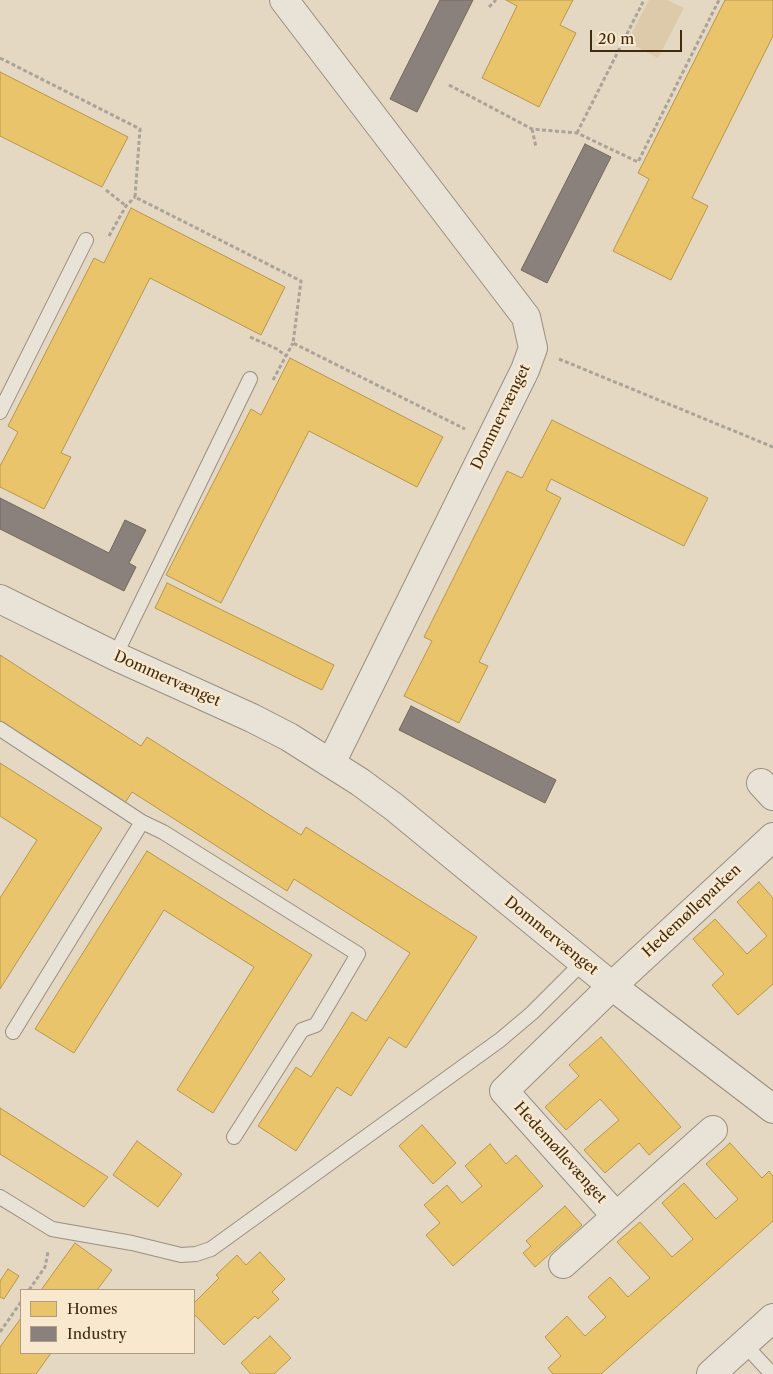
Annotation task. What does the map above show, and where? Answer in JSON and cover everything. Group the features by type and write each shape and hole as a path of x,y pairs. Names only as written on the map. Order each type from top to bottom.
{"street":[{"name":"Dommervænget","path":"284,0 526,317 533,348 525,370 490,442 331,763"},
{"name":"Dommervænget","path":"0,599 115,656 252,718 331,763 378,794 612,986 773,1109"},
{"name":"Hedemølleparken","path":"612,986 773,837"},
{"name":"Hedemøllevænget","path":"612,986 504,1091 616,1216"},
{"name":"Hedemøllevænget","path":"563,1264 713,1130"},
{"path":"712,1374 773,1318"}],"lane":[{"path":"0,412 86,240"},
{"path":"115,656 250,380"},
{"path":"0,729 142,822 163,832 358,954 316,1025 302,1030 234,1137"},
{"path":"13,1032 142,822"},
{"path":"0,1197 52,1229 132,1243 181,1255 196,1254 211,1249 500,1040 532,1012 583,962"},
{"path":"744,1344 772,1374"}],"path":[{"path":"489,6 496,0"},
{"path":"577,133 644,0"},
{"path":"449,85 532,129 577,133 638,162 719,0"},
{"path":"0,58 140,129 135,197 126,206 106,240 86,240"},
{"path":"532,129 536,146"},
{"path":"106,190 126,206"},
{"path":"135,197 301,280 293,343 279,370"},
{"path":"250,337 276,349 286,356"},
{"path":"293,343 490,442"},
{"path":"533,348 773,447"},
{"path":"30,1289 46,1267 52,1229"},
{"path":"0,1332 20,1303"}],"shaded area":[{"path":"649,0 667,0 684,8 658,58 627,42"}],"building: Homes":[{"path":"506,0 573,0 560,25 576,33 539,107 482,78 517,6"},
{"path":"725,0 773,0 773,36 692,198 708,206 671,280 613,251 649,179 638,173"},
{"path":"0,72 128,137 102,187 0,136"},
{"path":"131,208 285,287 261,335 150,278 61,453 71,457 44,509 0,487 0,466 18,432 8,426 94,258 104,263"},
{"path":"290,358 443,437 417,487 309,431 221,603 166,575 251,409 261,415"},
{"path":"552,420 708,498 684,546 551,479 546,490 561,498 479,662 488,666 459,723 404,696 432,641 424,637 507,471 522,478"},
{"path":"167,583 334,665 322,690 155,608"},
{"path":"0,655 141,746 147,737 301,835 306,827 477,937 406,1048 389,1037 351,1096 337,1087 296,1151 258,1126 296,1067 311,1077 352,1012 366,1021 410,953 294,879 287,891 132,792 125,803 0,722"},
{"path":"0,763 102,828 0,989 0,898 37,840 0,816"},
{"path":"147,851 312,955 213,1113 177,1090 254,967 164,910 74,1053 35,1029"},
{"path":"759,882 773,898 773,984 738,1015 712,985 724,974 693,939 715,919 747,954 767,936 737,902"},
{"path":"601,1037 681,1127 649,1155 639,1143 605,1173 584,1150 619,1120 600,1099 566,1130 545,1107 579,1076 569,1065"},
{"path":"0,1108 108,1177 84,1207 0,1154"},
{"path":"422,1125 456,1163 433,1184 399,1146"},
{"path":"137,1141 182,1174 158,1207 113,1175"},
{"path":"730,1143 762,1178 769,1171 773,1176 773,1221 601,1374 553,1374 548,1368 561,1356 545,1337 567,1316 585,1336 606,1317 588,1297 610,1277 628,1297 650,1278 617,1242 640,1222 672,1257 693,1239 662,1203 684,1183 716,1219 738,1199 706,1164"},
{"path":"490,1144 506,1164 516,1155 543,1186 453,1266 426,1235 440,1223 424,1205 447,1185 462,1203 482,1186 465,1166"},
{"path":"565,1206 582,1225 535,1267 523,1253 531,1246 526,1241"},
{"path":"75,1243 112,1270 98,1289 42,1289"},
{"path":"260,1252 285,1279 272,1292 279,1299 258,1319 255,1316 224,1345 195,1315 195,1302 219,1278 216,1275 237,1255 246,1265"},
{"path":"8,1269 19,1276 4,1299 0,1297 0,1281"},
{"path":"20,1319 20,1354 50,1354 36,1374 0,1374 0,1347"},
{"path":"270,1336 291,1358 274,1374 251,1374 241,1363"}],"building: Industry":[{"path":"440,0 473,0 417,112 390,99"},
{"path":"585,144 611,157 547,283 521,270"},
{"path":"0,498 109,553 125,520 146,530 129,563 136,567 124,591 0,529"},
{"path":"411,706 556,780 545,803 399,730"}]}
